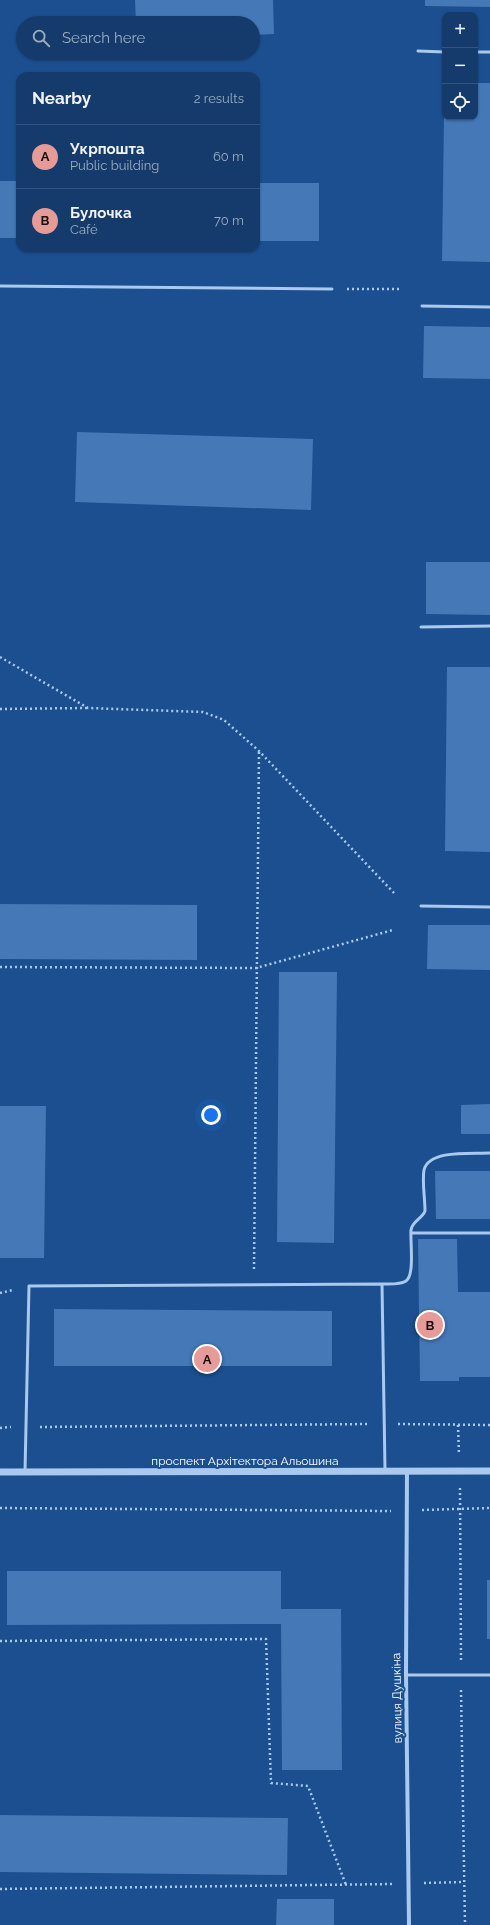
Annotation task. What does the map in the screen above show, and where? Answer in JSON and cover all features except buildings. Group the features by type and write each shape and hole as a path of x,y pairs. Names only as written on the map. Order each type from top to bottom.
{"street":[{"name":"вулиця Душкіна","path":"406,1471 406,1676 409,1925"},
{"name":"проспект Архітектора Альошина","path":"0,1472 490,1471"}],"lane":[{"path":"418,51 442,52"},
{"path":"478,52 490,52"},
{"path":"0,286 332,289"},
{"path":"422,306 490,307"},
{"path":"421,627 490,626"},
{"path":"421,906 490,907"},
{"path":"25,1472 29,1286 401,1283 409,1279 411,1274 411,1233 413,1225 423,1216 425,1211 424,1170 427,1163 435,1157 447,1154 490,1153"},
{"path":"411,1233 490,1233"},
{"path":"382,1284 385,1472"},
{"path":"406,1676 490,1675"}],"path":[{"path":"332,289 399,289"},
{"path":"0,657 88,708"},
{"path":"0,709 88,708 203,712 224,720 259,751 394,893"},
{"path":"254,1285 259,751"},
{"path":"0,967 256,968 393,930"},
{"path":"0,1428 385,1424 490,1425"},
{"path":"0,1508 406,1511 490,1508"},
{"path":"0,1641 266,1639 271,1784 308,1786 346,1885"},
{"path":"0,1889 346,1885 464,1882"}],"place":[{"name":"Булочка","path":"430,1325"},
{"name":"Укрпошта","path":"207,1359"}]}
